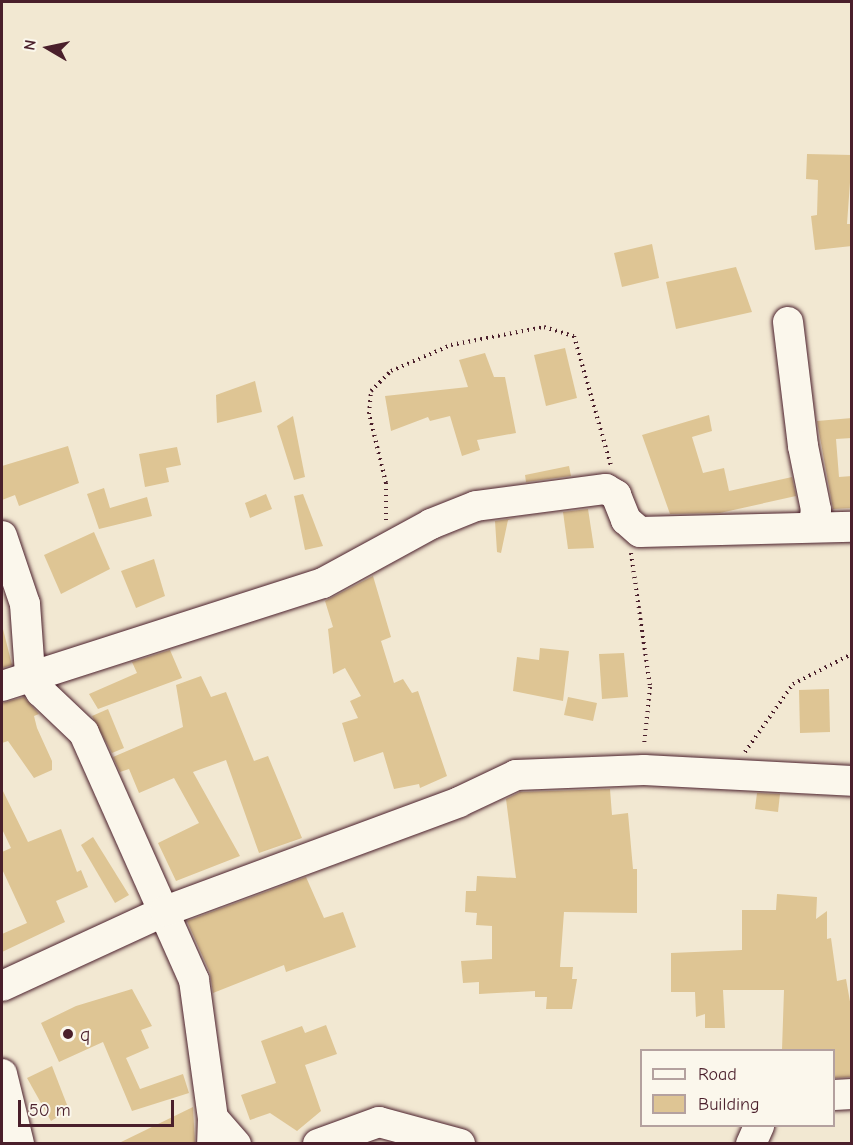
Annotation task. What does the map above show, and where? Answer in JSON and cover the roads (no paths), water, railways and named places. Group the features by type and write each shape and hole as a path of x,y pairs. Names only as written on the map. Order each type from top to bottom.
{"street":[{"path":"788,322 803,446 816,510 813,527"},
{"path":"2,686 30,674 323,583 386,548 476,506 611,491 626,520 640,532 656,534 852,527"},
{"path":"2,536 25,604 30,674 40,692 84,733 165,911 200,1005 212,1131 236,1143"},
{"path":"2,986 165,911 459,802 516,775 644,770 727,771 852,781"},
{"path":"2,1074 19,1143"},
{"path":"835,1095 852,1094"},
{"path":"318,1143 379,1122 460,1143"},
{"path":"751,1143 758,1127"}],"place":[{"name":"q","path":"68,1034"}]}
